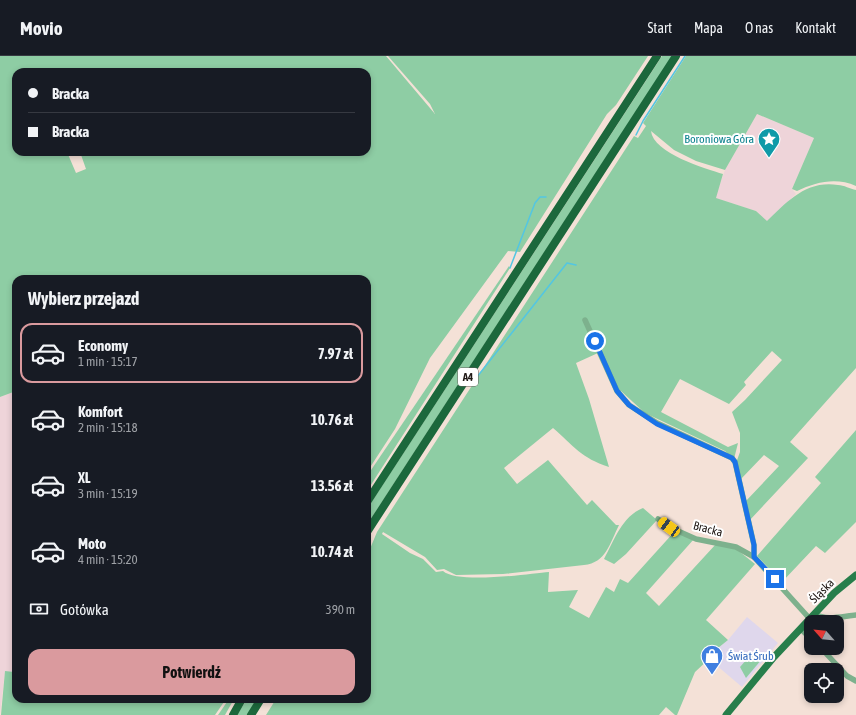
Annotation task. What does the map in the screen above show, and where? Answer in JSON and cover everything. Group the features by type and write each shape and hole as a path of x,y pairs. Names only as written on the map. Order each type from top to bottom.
{"highway":[{"name":"A4","path":"371,496 657,56"},
{"name":"A4","path":"371,526 676,56"},
{"path":"233,715 240,703"},
{"path":"251,715 258,703"}],"main road":[{"name":"Śląska","path":"813,615 834,593 856,576"},
{"name":"Śląska","path":"726,715 774,657 804,625"}],"street":[{"path":"585,320 617,391 629,405 657,424 732,458 735,462 754,545 754,557"},
{"name":"Bracka","path":"658,519 669,527 696,539 736,547 754,557 811,615"},
{"path":"844,617 856,616"},
{"path":"801,629 804,632"},
{"path":"828,655 847,676 856,681"}],"shaded area":[{"path":"757,114 814,138 792,189 796,194 767,222 756,211 715,198 725,170"},
{"path":"12,392 12,672 5,672 0,715 0,397"},
{"path":"747,617 778,643 742,687 709,659 708,656 728,640"}],"green space":[{"path":"0,56 386,56 435,114 430,104 388,56 648,56 616,105 607,114 520,252 508,251 430,358 395,429 371,466 371,275 12,275 12,392 0,397"},
{"path":"662,56 672,56 371,519 371,503"},
{"path":"686,56 856,56 856,186 849,183 834,181 811,185 797,191 792,189 814,138 757,114 725,170 696,161 674,150 651,131 654,139 670,153 693,164 723,174 716,198 756,211 767,221 790,200 807,189 827,184 840,185 856,190 856,368 790,442 808,458 749,521 745,502 779,466 764,455 740,480 736,463 740,452 740,433 732,412 782,360 772,351 744,382 746,385 729,404 680,379 661,412 728,447 738,443 734,459 725,451 645,413 621,391 616,392 598,353 576,363 589,399 609,467 591,460 553,428 504,468 517,484 548,460 587,505 592,500 616,525 619,525 610,545 602,556 591,563 584,565 503,574 456,575 444,569 437,570 425,557 383,532 382,534 410,553 423,559 436,572 443,571 451,575 477,578 549,572 548,592 578,590 569,607 589,618 606,587 614,592 620,579 628,583 675,531 694,539 646,593 659,606 716,544 735,548 755,564 706,620 728,640 708,656 709,659 695,672 677,715 666,707 659,715 266,715 274,703 371,703 371,546 377,532 634,136 638,138 646,126 643,123"},
{"path":"509,266 510,268 371,485 371,470"},
{"path":"856,430 856,522 825,553 816,546 782,582 757,556 821,483 815,477"},
{"path":"643,508 657,520 626,554 614,564 604,559 624,523 629,517"},
{"path":"755,650 762,659 746,678 740,667"},
{"path":"5,671 12,672 12,703 223,703 215,715 1,715"},
{"path":"226,703 232,703 225,715 218,715"},
{"path":"244,703 255,703 248,715 237,715"}],"waterway":[{"path":"636,135 643,121 685,56"},
{"path":"510,268 535,203 540,197 546,197"},
{"path":"473,382 567,263 576,265"}],"place":[{"name":"Boroniowa Góra","path":"769,158"},
{"name":"Świat Śrub","path":"712,676"}],"route":[{"path":"595,341 617,391 629,405 657,424 732,458 735,462 742,499 754,545 754,557 765,571 775,579"}]}
